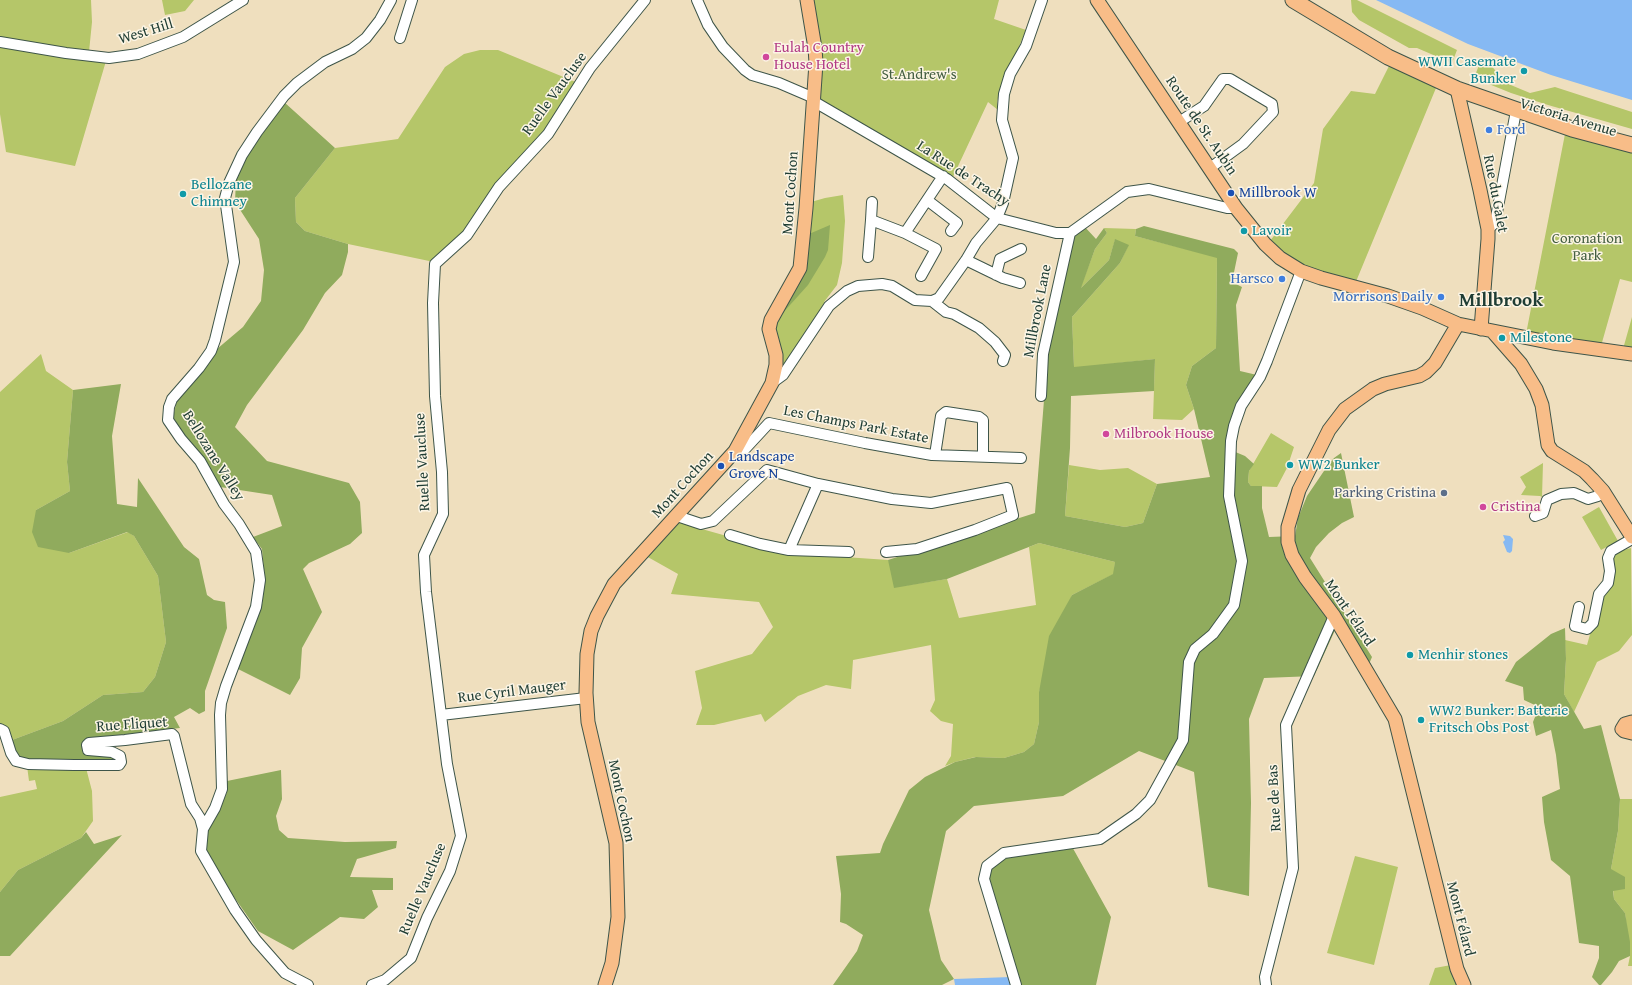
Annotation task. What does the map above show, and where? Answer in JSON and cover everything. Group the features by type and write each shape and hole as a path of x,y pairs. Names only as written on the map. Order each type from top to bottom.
{"highway":[{"name":"Victoria Avenue","path":"1292,0 1388,57 1456,84 1516,111 1572,129 1632,145"},
{"name":"Victoria Avenue","path":"1312,0 1379,41 1436,70 1456,84 1572,121 1632,137"}],"main road":[{"name":"Mont Cochon","path":"605,985 612,963 618,917 616,843 593,748 586,698 588,654 591,631 608,592 614,584 735,451 772,383 776,360 769,329 771,320 800,268 806,208 814,99 815,48 807,0"},
{"name":"Route de St. Aubin","path":"1097,0 1236,208 1265,244 1280,258 1301,271 1321,278 1388,296 1422,308 1458,324 1553,343 1632,354"},
{"name":"Rue du Galet","path":"1456,84 1488,229 1486,330"},
{"name":"Mont Félard","path":"1458,324 1435,363 1426,372 1419,376 1385,384 1373,389 1345,409 1329,430 1299,490 1288,527 1288,542 1292,556 1305,577 1334,616 1395,719 1456,969 1464,985"},
{"path":"1486,330 1521,364 1536,389 1542,405 1548,445 1552,451 1584,471 1601,490 1632,538"},
{"path":"1632,722 1625,724 1622,728 1624,731 1632,733"}],"street":[{"name":"West Hill","path":"0,42 66,53 109,58 138,54 184,36 243,0"},
{"name":"Bellozane Valley","path":"308,985 285,972 256,940 234,910 201,851 203,829 215,808 222,789 221,703 256,607 260,580 256,552 239,524 224,504 200,461 181,439 168,420 169,407 172,400 200,368 215,340 234,262 225,198 229,183 242,155 284,96 297,83 325,62 352,49 366,38 380,20 390,0"},
{"path":"400,38 412,0"},
{"name":"Ruelle Vaucluse","path":"372,985 385,980 411,958 427,918 450,871 461,836 447,764 426,592 424,554 443,514 442,472 435,396 433,303 435,264 467,235 499,187 548,134 590,68 645,0"},
{"path":"697,0 708,25 723,47 745,70 752,75 779,83 814,99"},
{"path":"772,383 783,375 829,306 847,291 858,286 882,284 892,286 915,300 932,301 939,298 976,243 997,218 1004,203 1012,158 1002,120 1004,94 1010,74 1026,46 1042,0"},
{"path":"1179,122 1204,106 1223,79 1230,79 1272,104 1273,112 1243,144 1210,168"},
{"name":"La Rue de Trachy","path":"814,99 943,176 997,218 1056,232 1070,233"},
{"path":"1488,229 1495,222 1516,111"},
{"path":"905,233 943,176"},
{"path":"1070,233 1108,204 1127,192 1149,189 1227,208 1236,208"},
{"path":"927,200 957,223 951,231"},
{"path":"868,256 872,202"},
{"path":"871,220 905,233 936,249"},
{"name":"Millbrook Lane","path":"1041,396 1043,354 1070,233"},
{"path":"921,276 936,249 943,241"},
{"path":"996,275 1000,259 1021,248"},
{"path":"966,260 996,275 1020,283"},
{"path":"1016,985 984,879 987,866 1004,853 1100,839 1136,814 1150,800 1183,740 1189,662 1195,649 1213,634 1234,605 1242,561 1229,496 1231,441 1234,426 1241,406 1260,377 1267,361 1301,271"},
{"path":"932,301 946,312 954,314 979,328 1005,355 1003,361"},
{"name":"Les Champs Park Estate","path":"935,455 941,416 946,412 979,416 983,420 983,456"},
{"name":"Les Champs Park Estate","path":"735,451 744,450 769,423 865,443 935,455 1021,458"},
{"path":"677,516 701,524 714,521 767,470 818,484 892,499 930,503 1006,488 1013,515 975,530 917,549 886,552"},
{"path":"789,550 818,484"},
{"path":"1535,516 1543,512 1547,500 1561,494 1574,493 1588,499 1598,496 1601,490"},
{"path":"730,535 760,544 789,550 849,552"},
{"path":"1578,607 1575,626 1587,629 1592,623 1599,594 1608,583 1610,571 1608,558 1612,551 1632,538"},
{"name":"Rue de Bas","path":"1266,985 1265,977 1293,868 1286,725 1334,616"},
{"name":"Rue Cyril Mauger","path":"441,715 586,698"},
{"name":"Rue Fliquet","path":"0,729 4,730 11,753 16,761 28,764 119,765 121,762 120,756 112,752 88,750 87,745 89,743 172,734 178,749 191,804 200,818 203,829"}],"green space":[{"path":"0,0 91,0 92,22 89,52 0,38"},
{"path":"162,0 194,0 185,11 165,15"},
{"name":"St.Andrew's","path":"811,0 999,0 994,19 1026,30 999,94 997,102 998,110 988,102 952,179 817,100"},
{"path":"1351,0 1357,0 1457,50 1452,63 1417,48 1409,48 1359,20 1352,12"},
{"path":"0,45 106,61 75,166 6,152 0,114"},
{"path":"480,50 498,50 578,83 546,133 465,233 434,262 348,244 305,231 296,222 295,198 335,148 398,139 445,67 464,54"},
{"path":"1481,60 1489,63 1506,83 1530,93 1555,87 1632,112 1632,129 1548,105 1511,93 1474,78"},
{"path":"1389,66 1436,88 1355,284 1288,260 1270,241 1314,183 1323,129 1351,91 1375,94"},
{"path":"284,102 335,148 295,198 296,222 305,231 348,244 348,252 342,275 325,293 303,330 247,405 235,427 267,461 349,483 360,502 362,533 350,544 309,563 303,569 322,612 302,648 300,678 290,695 238,669 262,605 265,581 262,549 253,537 282,526 272,495 220,487 203,458 185,436 173,417 177,400 200,373 217,349 243,327 261,301 264,270 259,239 235,202 236,179 243,161 260,132"},
{"name":"Coronation Park","path":"1565,134 1632,151 1632,282 1620,279 1601,346 1526,334"},
{"path":"843,195 845,221 842,263 837,285 824,302 827,306 784,368 780,370 774,327 806,269 811,202"},
{"path":"830,225 828,250 825,257 808,285 781,315 809,234"},
{"path":"1084,226 1096,239 1104,228 1107,233 1095,249 1081,288 1109,260 1115,239 1129,245 1120,263 1072,317 1074,367 1155,359 1154,391 1071,396 1070,448 1065,516 1125,527 1143,523 1157,484 1210,477 1194,409 1186,385 1192,366 1216,348 1217,258 1135,236 1136,229 1144,226 1234,249 1238,253 1232,282 1242,287 1236,305 1240,371 1257,375 1236,414 1233,451 1245,456 1254,464 1249,471 1248,482 1251,486 1262,486 1262,508 1269,537 1295,536 1298,518 1307,496 1326,468 1334,458 1341,453 1354,517 1342,523 1329,533 1316,547 1310,558 1372,657 1369,664 1336,628 1314,676 1264,678 1249,719 1251,803 1249,896 1208,887 1194,772 1139,751 1063,796 974,806 946,831 929,910 941,960 954,979 942,985 833,985 857,951 863,935 846,924 840,922 841,894 836,856 880,853 909,790 925,777 955,762 976,757 1004,758 1024,752 1034,744 1039,722 1039,692 1049,636 1072,595 1113,574 1115,562 1039,543 947,579 894,588 888,560 1035,513 1050,325 1072,235"},
{"path":"1104,228 1136,229 1135,236 1217,257 1216,348 1192,366 1186,385 1194,409 1182,420 1153,419 1155,359 1074,368 1072,317 1120,263 1128,246 1115,240 1109,260 1080,289 1095,249 1107,233"},
{"path":"1632,317 1632,351 1623,349"},
{"path":"41,354 46,371 73,390 67,462 70,491 36,510 69,553 128,532 134,536 158,576 166,642 155,677 143,692 103,695 63,721 12,740 7,726 0,726 0,392"},
{"path":"121,384 112,436 117,504 137,507 138,478 184,547 199,559 207,595 214,600 225,602 227,628 205,691 205,711 199,714 190,708 174,717 180,728 85,739 82,744 83,753 109,756 115,759 112,762 30,760 21,758 15,752 12,740 63,721 103,695 143,692 155,677 166,642 158,576 134,536 127,532 69,553 38,547 32,532 36,510 70,491 67,462 73,390"},
{"path":"1271,433 1294,447 1287,468 1277,487 1251,486 1248,482 1249,471"},
{"path":"1543,463 1542,497 1521,495 1526,487 1520,477"},
{"path":"1069,465 1100,470 1128,468 1157,484 1143,523 1125,527 1065,516"},
{"path":"1599,507 1618,541 1601,550 1582,517"},
{"path":"677,522 787,553 888,560 902,586 947,579 959,618 1036,605 1029,547 1039,543 1115,562 1114,574 1072,595 1039,692 1039,722 1034,744 1024,752 1004,758 975,757 945,766 951,756 953,724 941,721 930,711 935,700 931,645 853,660 851,689 826,685 798,696 765,722 761,714 714,725 696,725 702,708 695,671 752,654 773,627 759,602 671,594 678,574 646,556"},
{"path":"1631,548 1632,635 1619,651 1597,662 1574,712 1564,694 1566,659 1565,640 1587,645 1613,553"},
{"path":"1565,628 1566,659 1564,694 1584,729 1601,725 1620,799 1618,831 1611,869 1625,877 1625,889 1613,891 1614,899 1625,913 1630,942 1630,956 1619,961 1601,985 1599,985 1592,977 1599,958 1599,946 1579,943 1570,876 1551,860 1544,822 1542,797 1560,789 1551,730 1536,736 1533,722 1539,707 1524,700 1523,687 1505,681 1516,662 1551,634"},
{"path":"27,766 86,768 92,791 93,821 81,838 18,870 0,892 0,797 37,789 35,780 29,781"},
{"path":"281,770 282,799 276,816 279,830 288,838 345,842 397,841 396,848 357,859 350,877 393,878 393,890 372,890 378,907 364,919 340,917 293,950 258,931 227,887 206,850 208,830 219,811 227,792 227,781"},
{"path":"1620,799 1632,799 1632,966 1628,966 1630,956 1625,913 1614,899 1611,869 1618,831"},
{"path":"86,832 94,844 122,835 10,956 0,956 0,892 18,870 81,838"},
{"path":"1070,843 1111,917 1096,985 1016,985 984,879 987,866 1004,853"},
{"path":"1355,856 1398,867 1374,965 1327,953"},
{"path":"1451,965 1459,985 1429,985 1435,968"}],"water":[{"path":"1376,0 1632,0 1632,100 1551,75 1468,44"},
{"path":"1503,535 1510,536 1513,539 1512,551 1510,553 1507,552 1503,542 1505,540"},
{"path":"1011,977 1014,985 955,985 954,979"}],"place":[{"name":"Eulah Country House Hotel","path":"766,57"},
{"name":"WWII Casemate Bunker","path":"1524,71"},
{"name":"Ford","path":"1489,130"},
{"name":"Millbrook W","path":"1231,193"},
{"name":"Bellozane Chimney","path":"183,194"},
{"name":"Lavoir","path":"1244,231"},
{"name":"Harsco","path":"1282,279"},
{"name":"Morrisons Daily","path":"1441,297"},
{"name":"Milestone","path":"1502,338"},
{"name":"Milbrook House","path":"1106,434"},
{"name":"WW2 Bunker","path":"1290,465"},
{"name":"Landscape Grove N","path":"721,466"},
{"name":"Parking Cristina","path":"1444,493"},
{"name":"Cristina","path":"1483,507"},
{"name":"Menhir stones","path":"1410,655"},
{"name":"WW2 Bunker: Batterie Fritsch Obs Post","path":"1421,720"}],"district":[{"name":"Millbrook","path":"1501,301"}]}
